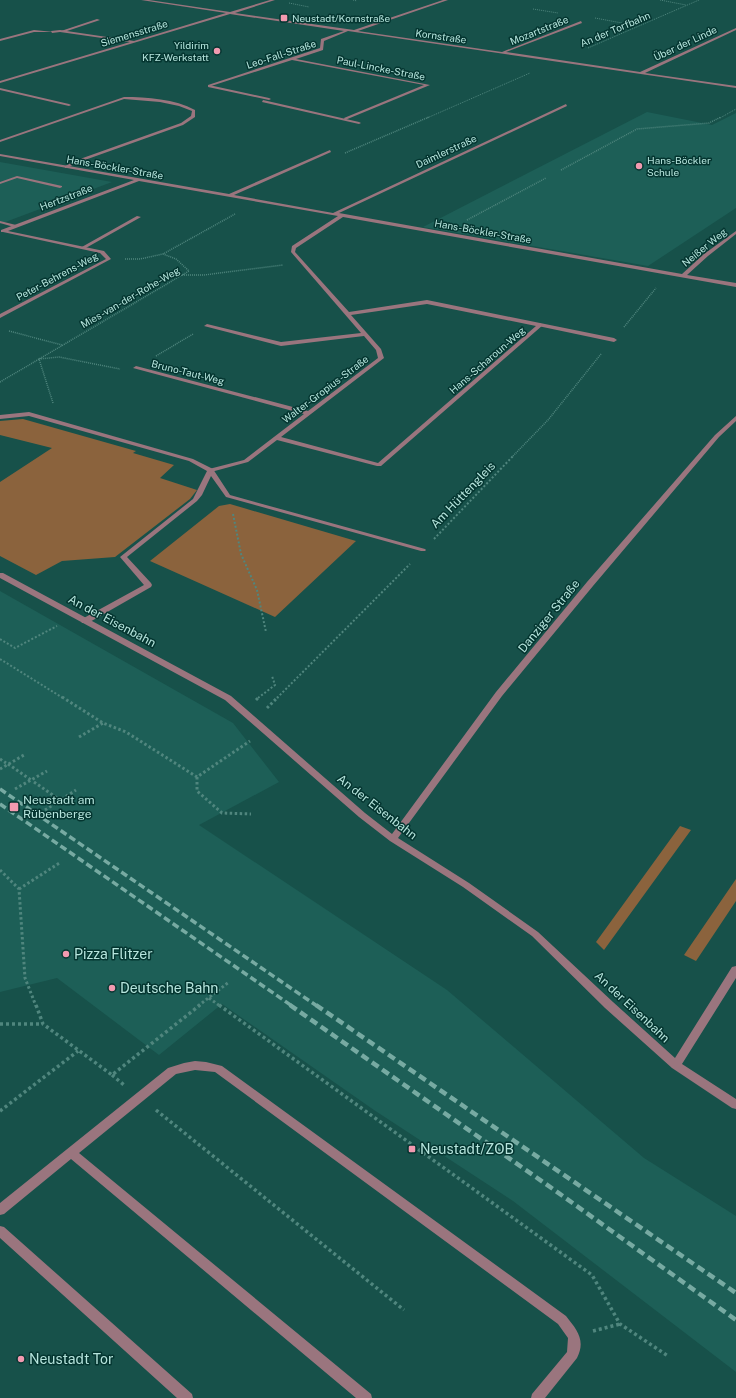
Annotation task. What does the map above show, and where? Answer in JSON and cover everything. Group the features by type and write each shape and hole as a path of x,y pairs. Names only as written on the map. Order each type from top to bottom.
{"street":[{"name":"Kornstraße","path":"144,0 736,87"},
{"name":"Siemensstraße","path":"0,82 273,0"},
{"path":"354,31 446,0"},
{"path":"0,40 34,31 63,31 98,20"},
{"name":"Mozartstraße","path":"504,53 581,22"},
{"name":"Über der Linde","path":"641,73 736,29"},
{"name":"Leo-Fall-Straße","path":"345,119 263,101 270,99 209,86 322,49 322,40 349,30"},
{"path":"63,31 134,42"},
{"name":"Paul-Lincke-Straße","path":"292,59 428,85 345,119"},
{"path":"0,89 69,105"},
{"path":"0,140 124,98 138,97 150,99 184,106 194,111 193,117 182,124 81,160 66,167"},
{"name":"Daimlerstraße","path":"334,214 566,105"},
{"path":"345,119 359,123"},
{"path":"227,196 330,151"},
{"name":"Hans-Böckler-Straße","path":"0,155 736,285"},
{"path":"0,182 16,177 60,187"},
{"name":"Hertzstraße","path":"2,232 14,226 138,180"},
{"name":"Walter-Gropius-Straße","path":"211,470 246,460 381,358 379,350 366,334 293,252 294,247 341,216"},
{"path":"82,248 139,217"},
{"path":"0,222 14,226"},
{"name":"Peter-Behrens-Weg","path":"0,316 109,259 102,252 2,232"},
{"name":"Neißer Weg","path":"682,276 736,232"},
{"name":"Hans-Scharoun-Weg","path":"349,314 427,302 540,325"},
{"path":"540,325 614,340"},
{"name":"Hans-Scharoun-Weg","path":"276,438 379,465 540,325"},
{"path":"207,326 281,344 366,334"},
{"name":"Bruno-Taut-Weg","path":"136,368 309,413"},
{"path":"0,417 29,414 191,460 211,470 228,496 423,550"},
{"name":"Danziger Straße","path":"393,839 499,694 590,584 717,436 736,418"},
{"path":"85,621 148,585 122,557 195,500 211,470"},
{"name":"An der Eisenbahn","path":"0,575 228,698 252,721 362,815 393,839 466,885 535,934 609,1005 676,1065 736,1105"},
{"path":"676,1065 736,970"},
{"path":"0,1210 172,1071 179,1068 200,1064 218,1068 562,1320 574,1336 573,1354 537,1398"},
{"path":"71,1152 366,1398"},
{"path":"0,1230 187,1398"}],"path":[{"path":"353,0 357,1"},
{"path":"660,0 687,5"},
{"name":"An der Torfbahn","path":"374,141 699,0"},
{"path":"290,3 312,7"},
{"path":"561,170 637,129 709,123 736,109"},
{"path":"442,233 546,178"},
{"name":"Mies-van-der-Rohe-Weg","path":"163,254 257,201"},
{"path":"109,259 140,259 163,254"},
{"name":"Mies-van-der-Rohe-Weg","path":"0,382 189,271 176,259 163,254"},
{"path":"182,275 204,275 302,262"},
{"name":"Am Hüttengleis","path":"252,721 279,697 548,420 664,277 649,274 652,270"},
{"name":"Bruno-Taut-Weg","path":"136,368 207,326"},
{"path":"7,331 62,345"},
{"path":"60,424 39,359 59,357 117,369 136,368"},
{"path":"228,496 241,554 257,590 266,632"},
{"path":"0,639 15,648 76,616"},
{"path":"0,659 102,723 126,732 197,776"},
{"path":"242,711 275,685 272,676"},
{"path":"197,776 252,739 252,721"},
{"path":"79,737 102,723"},
{"path":"0,769 7,763 24,755"},
{"path":"0,759 60,800"},
{"path":"15,789 32,781 47,770"},
{"path":"197,776 197,792 222,812 251,814"},
{"path":"45,810 76,790"},
{"path":"20,889 61,862"},
{"path":"0,870 20,889 25,978 43,1024 141,1097 404,1310"},
{"path":"112,1075 229,982"},
{"path":"209,998 592,1275 620,1324 668,1356"},
{"path":"0,1024 43,1024"},
{"path":"0,1111 78,1051"},
{"path":"574,1336 620,1324"}],"shaded area":[{"name":"Hans-Böckler Schule","path":"647,112 712,125 736,113 736,208 648,266 423,227"},
{"path":"0,162 112,182 0,224"},
{"path":"23,419 136,451 133,453 174,465 160,478 197,490 190,499 115,557 62,561 36,575 0,556 0,482 52,448 0,435 0,421"},
{"path":"230,504 356,541 275,617 150,561 219,506"},
{"path":"0,591 233,723 279,782 199,825 447,990 644,1158 736,1216 736,1372 513,1201 374,1110 222,1004 159,1055 57,978 0,992"},
{"path":"680,826 691,830 604,950 596,942"},
{"path":"736,879 736,901 696,961 684,955"}],"railway":[{"path":"0,789 317,1006"},
{"path":"0,804 292,1006"},
{"path":"290,1005 553,1189 736,1320"},
{"path":"316,1005 736,1293"}],"place":[{"name":"Neustadt/Kornstraße","path":"284,18"},
{"name":"Yildirim KFZ-Werkstatt","path":"217,51"},
{"name":"Hans-Böckler Schule","path":"639,166"},
{"name":"Neustadt am Rübenberge","path":"14,807"},
{"name":"Pizza Flitzer","path":"66,954"},
{"name":"Deutsche Bahn","path":"112,988"},
{"name":"Neustadt/ZOB","path":"412,1149"},
{"name":"Neustadt Tor","path":"21,1359"}]}
